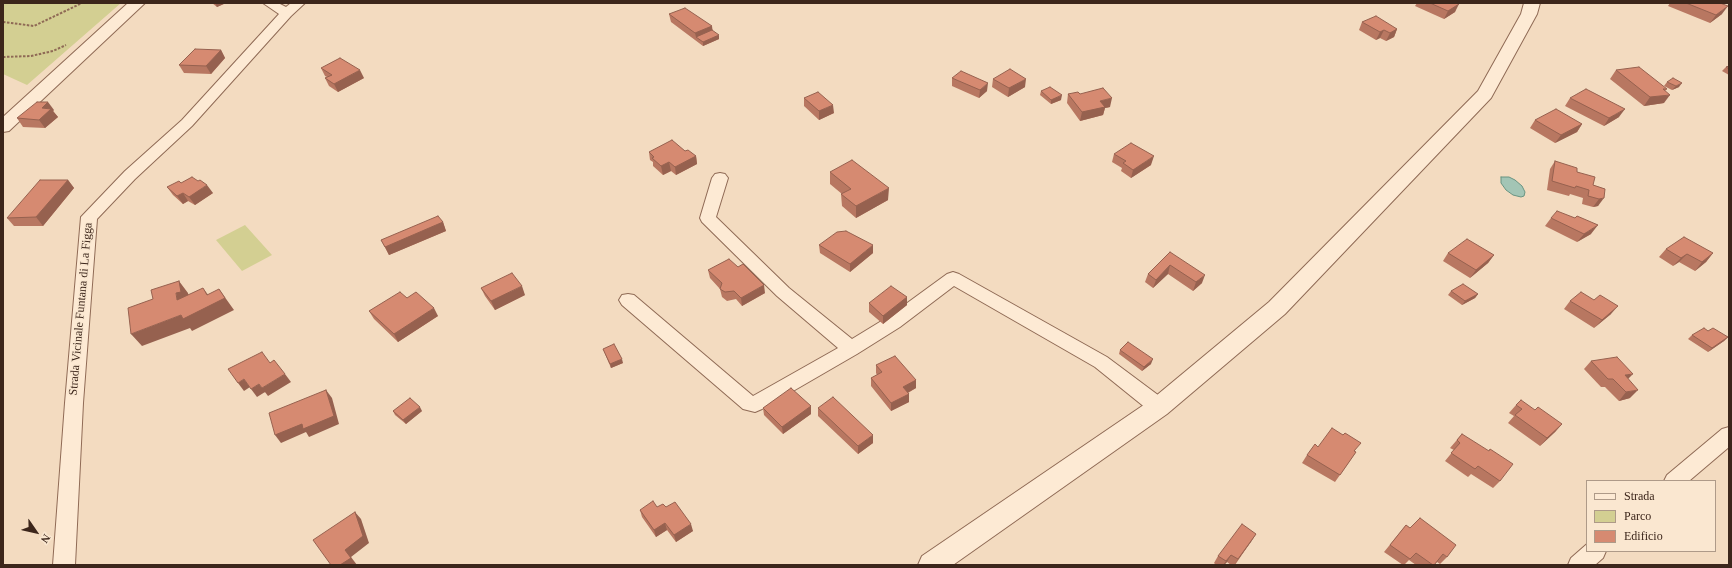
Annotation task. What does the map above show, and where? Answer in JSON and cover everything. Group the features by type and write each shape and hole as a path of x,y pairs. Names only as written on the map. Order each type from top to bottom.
{"street":[{"path":"3,127 137,3"},
{"name":"Strada Vicinale Funtana di La Figga","path":"269,3 297,6"},
{"path":"931,565 1159,408 1277,308 1485,94 1529,14 1532,3"},
{"name":"Strada Vicinale Funtana di La Figga","path":"64,565 74,403 89,217 130,175 186,124 297,6"},
{"path":"720,178 708,218 783,292 851,349"},
{"path":"628,300 750,404 759,402 851,349 894,322 953,278 1101,362 1159,408"},
{"path":"1675,480 1729,435"},
{"path":"1579,565 1594,552"}],"path":[{"path":"3,22 34,26 82,3"},
{"path":"3,57 31,56 64,47 69,42"}],"green space":[{"path":"3,3 121,3 27,85 3,74"},
{"path":"245,225 272,255 242,271 216,240"}],"shaded area":[{"path":"1501,177 1509,177 1515,180 1522,186 1525,192 1524,196 1521,197 1513,195 1506,190 1501,183"}],"building":[{"path":"1430,3 1457,3 1459,4 1448,11"},
{"path":"1686,3 1720,3 1728,6 1716,15"},
{"path":"685,8 712,26 695,33 669,14"},
{"path":"1376,16 1397,29 1390,33 1384,30 1380,32 1362,22"},
{"path":"712,30 719,35 703,42 696,37"},
{"path":"195,49 221,50 206,66 179,65"},
{"path":"340,58 360,70 334,84 325,78 332,75 321,68"},
{"path":"1639,67 1667,89 1663,89 1670,95 1650,97 1616,70"},
{"path":"1010,69 1026,79 1009,88 993,79"},
{"path":"961,71 988,83 980,90 952,78"},
{"path":"1673,78 1682,83 1676,86 1667,82"},
{"path":"1050,87 1062,95 1051,100 1041,91"},
{"path":"1103,88 1112,98 1100,101 1105,107 1082,112 1068,94 1078,92 1080,94"},
{"path":"1586,89 1625,109 1609,118 1570,98"},
{"path":"818,92 833,105 819,111 804,98"},
{"path":"37,102 48,102 42,108 51,109 39,120 17,118"},
{"path":"1556,109 1582,124 1561,135 1535,120"},
{"path":"672,140 685,151 688,150 696,156 675,167 669,162 661,166 652,158 654,157 649,152"},
{"path":"1131,143 1154,156 1133,170 1123,163 1126,161 1114,154"},
{"path":"852,160 889,188 856,206 841,194 851,189 830,172"},
{"path":"1555,161 1577,168 1577,172 1595,177 1593,185 1605,189 1604,198 1599,199 1588,196 1589,190 1576,186 1575,188 1552,181"},
{"path":"192,177 207,185 189,197 183,193 177,196 167,187 179,181 181,183"},
{"path":"40,180 68,180 36,217 7,218"},
{"path":"1557,211 1575,218 1577,216 1598,225 1584,234 1551,218"},
{"path":"438,216 443,222 385,247 381,240"},
{"path":"846,231 873,245 850,264 819,245 837,232"},
{"path":"1684,237 1713,253 1702,262 1687,254 1681,258 1666,249"},
{"path":"1467,239 1494,255 1476,270 1448,253"},
{"path":"1170,252 1205,275 1196,282 1170,265 1156,280 1148,274"},
{"path":"729,259 738,267 743,264 764,285 741,298 734,291 725,292 720,289 722,283 708,270"},
{"path":"512,273 522,286 491,301 481,288"},
{"path":"179,281 181,292 176,293 177,300 203,288 207,295 219,289 225,298 183,319 181,315 131,334 128,308 153,299 151,290"},
{"path":"1463,284 1478,294 1465,301 1451,291"},
{"path":"891,286 907,297 883,316 869,303"},
{"path":"400,292 407,298 416,292 434,308 394,334 369,311"},
{"path":"1581,292 1594,300 1600,295 1618,306 1602,320 1570,301"},
{"path":"1704,328 1708,331 1713,328 1728,337 1712,348 1692,335"},
{"path":"1128,342 1153,359 1144,367 1120,350"},
{"path":"614,344 622,359 610,364 603,349"},
{"path":"262,352 270,363 274,360 285,374 262,388 259,384 251,389 244,379 238,383 228,369"},
{"path":"895,356 916,380 903,387 909,394 891,403 871,378 882,372 876,365"},
{"path":"1617,357 1633,374 1625,375 1638,390 1626,392 1613,379 1608,379 1591,361"},
{"path":"791,388 811,406 782,427 763,408"},
{"path":"326,390 334,416 303,429 302,424 275,435 269,413"},
{"path":"833,397 873,435 858,446 818,408"},
{"path":"410,398 420,407 403,420 393,411"},
{"path":"1521,400 1535,410 1538,407 1562,424 1547,438 1515,415 1522,409 1516,405"},
{"path":"1332,428 1343,435 1345,433 1361,443 1354,451 1356,452 1340,475 1307,455 1315,444 1318,447"},
{"path":"1462,434 1489,451 1490,449 1513,464 1500,481 1478,466 1475,469 1451,453 1460,443 1457,440"},
{"path":"653,501 657,507 663,504 666,507 675,502 691,524 674,535 665,523 654,530 640,510"},
{"path":"355,512 363,536 345,550 351,558 340,565 331,565 313,540"},
{"path":"1420,518 1456,545 1447,557 1443,554 1434,565 1416,553 1410,559 1390,545 1406,525 1410,528"},
{"path":"1242,524 1256,534 1238,559 1231,555 1226,561 1218,556"}]}
